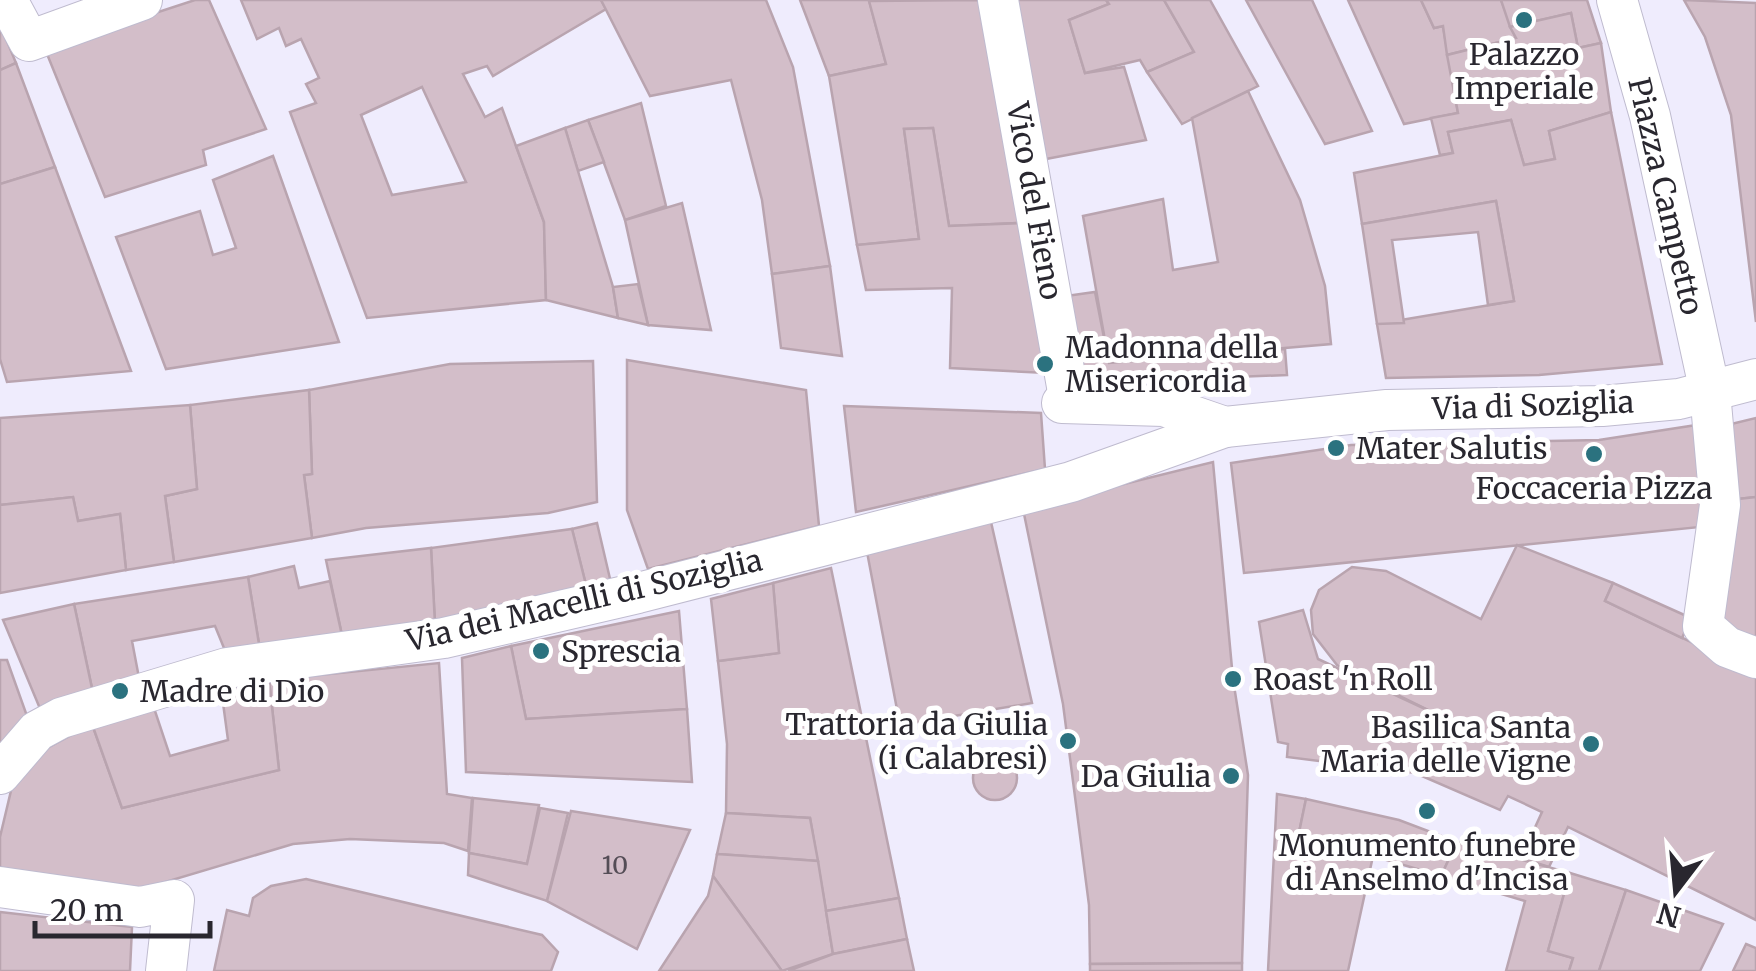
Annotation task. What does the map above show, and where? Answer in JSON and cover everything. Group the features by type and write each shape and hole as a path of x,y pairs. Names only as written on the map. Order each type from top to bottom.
{"street":[{"path":"15,13 142,0"},
{"name":"Vico del Fieno","path":"998,0 1066,403 1164,406 1225,427"},
{"name":"Piazza Campetto","path":"1617,0 1650,116 1694,396 1720,504 1706,571 1703,626 1727,647 1756,658"},
{"name":"Via di Soziglia","path":"1225,427 1387,410 1602,406 1694,396 1756,379"},
{"name":"Via dei Macelli di Soziglia","path":"0,774 37,731 61,718 227,668 444,638 1071,482 1225,427"},
{"path":"0,887 140,906 174,900 166,971"}],"building":[{"path":"195,0 209,0 266,129 203,150 206,165 105,197 45,49"},
{"path":"241,0 601,0 606,9 493,76 487,66 463,74 485,117 502,108 544,222 546,300 367,318 290,112 316,103 306,84 319,78 301,39 286,46 279,28 257,39","holes":["422,87 466,182 392,195 361,115"]},
{"path":"601,0 766,0 793,67 830,266 772,274 762,200 731,80 650,96"},
{"path":"800,0 869,0 886,64 829,76"},
{"path":"981,0 1021,223 949,226 933,128 904,129 919,239 857,245 829,76 886,64 869,1"},
{"path":"1016,0 1106,0 1109,4 1069,20 1085,73 1124,67 1146,140 1046,159"},
{"path":"1106,0 1164,0 1194,52 1147,72 1140,60 1085,73 1069,20 1109,4"},
{"path":"1164,0 1210,0 1258,86 1182,124 1147,72 1194,52"},
{"path":"1246,0 1312,0 1372,131 1325,144"},
{"path":"1348,0 1421,0 1434,28 1443,26 1458,113 1404,124"},
{"path":"1421,0 1501,0 1516,38 1447,55 1443,26 1434,28"},
{"name":"Palazzo Imperiale","path":"1501,0 1587,0 1601,43 1578,48 1571,13 1510,27"},
{"path":"1684,0 1756,3 1756,322 1731,115 1705,37"},
{"path":"1571,13 1578,48 1601,43 1611,112 1549,131 1555,159 1524,165 1511,120 1448,132 1453,153 1440,155 1431,118 1458,113 1447,55 1516,38 1510,27"},
{"path":"0,24 16,63 0,70"},
{"path":"16,63 55,167 0,184 0,70"},
{"path":"1248,91 1300,200 1325,286 1331,344 1109,363 1083,216 1163,199 1173,270 1218,262 1192,118"},
{"path":"641,103 666,206 625,220 588,120"},
{"path":"1611,112 1662,364 1539,375 1386,378 1377,324 1514,301 1496,201 1362,224 1354,173 1453,153 1448,132 1511,120 1524,165 1555,159 1549,131"},
{"path":"588,120 604,162 578,171 565,128"},
{"path":"565,128 613,287 618,318 546,300 544,222 516,146"},
{"path":"933,128 949,226 1021,223 1046,373 950,368 952,288 866,290 857,245 919,239 904,129"},
{"path":"273,156 339,342 166,369 116,237 200,211 213,255 236,248 213,180"},
{"path":"55,167 131,371 7,382 0,359 0,184"},
{"path":"1496,201 1514,301 1488,305 1478,232 1392,240 1404,323 1377,324 1362,224"},
{"path":"682,203 711,330 648,325 625,220"},
{"path":"830,266 842,356 781,348 772,274"},
{"path":"638,284 648,325 618,318 613,287"},
{"path":"1095,292 1109,363 1285,349 1287,375 1084,383 1066,296"},
{"path":"627,360 806,390 819,526 648,569 627,510"},
{"path":"593,361 597,502 548,513 366,528 312,538 304,475 312,474 309,390 450,364"},
{"path":"309,390 312,474 304,475 312,538 174,562 165,496 197,489 190,405"},
{"path":"190,405 197,489 165,496 174,562 126,570 120,514 78,521 73,497 0,505 0,418"},
{"path":"844,406 1041,413 1045,469 856,512"},
{"path":"1756,418 1756,497 1729,500 1723,426"},
{"path":"1703,424 1710,526 1244,573 1231,463 1351,445 1599,440"},
{"path":"1213,462 1233,679 1248,775 1242,963 1090,964 1089,905 1063,704 1023,509"},
{"path":"73,497 78,521 120,514 126,570 0,593 0,505"},
{"path":"1756,497 1756,645 1717,616 1729,500"},
{"path":"991,522 1032,703 900,725 867,552"},
{"path":"597,523 611,583 587,589 572,529"},
{"path":"572,529 587,589 435,624 431,548"},
{"name":"Basilica Santa Maria delle Vigne","path":"1517,545 1613,583 1605,601 1756,673 1756,920 1568,827 1549,867 1521,858 1542,812 1508,796 1500,810 1415,773 1436,714 1337,665 1313,634 1311,610 1319,590 1352,567 1386,571 1481,619"},
{"path":"431,548 435,624 343,640 326,560"},
{"path":"294,566 299,588 330,581 343,640 260,650 248,577"},
{"path":"831,568 899,898 826,911 810,818 726,813 727,744 718,661 779,653 773,583"},
{"path":"248,577 260,650 226,653 215,626 132,641 140,683 93,693 74,604"},
{"path":"773,583 779,653 718,661 711,599"},
{"path":"1613,583 1691,618 1682,638 1605,601"},
{"path":"74,604 93,693 41,711 3,620"},
{"path":"1303,610 1318,659 1436,714 1415,773 1287,757 1288,744 1278,742 1259,622"},
{"path":"679,611 687,709 526,719 511,646"},
{"path":"511,646 526,719 687,709 692,782 466,772 462,658"},
{"path":"0,660 7,660 27,716 0,752"},
{"path":"439,663 447,794 472,798 468,851 444,843 350,839 293,844 142,889 0,872 0,837 15,774 38,753 92,724 122,808 279,770 269,680"},
{"path":"269,680 279,770 122,808 92,724 154,708 170,756 228,740 221,688"},
{"path":"995,756 1011,762 1017,778 1011,794 995,800 979,794 973,778 979,762"},
{"path":"1277,794 1306,799 1296,847 1373,856 1348,971 1268,971"},
{"path":"473,798 539,805 527,864 469,853"},
{"path":"1306,799 1399,820 1457,842 1441,876 1373,856 1296,847"},
{"path":"540,808 568,813 547,901 468,875 469,853 527,864"},
{"path":"571,811 690,830 637,949 547,901"},
{"path":"726,813 810,818 818,861 717,854"},
{"path":"1457,842 1570,873 1548,951 1573,958 1569,971 1506,971 1525,901 1441,876"},
{"path":"717,854 818,861 833,954 782,971 713,876"},
{"path":"1570,873 1626,890 1599,971 1569,971 1573,958 1548,951"},
{"path":"713,876 782,971 659,971 708,896"},
{"path":"306,879 542,935 558,952 551,971 214,971 227,910 249,916 253,898 271,886"},
{"path":"1626,890 1723,924 1700,971 1599,971"},
{"path":"899,898 907,939 833,954 826,911"},
{"path":"0,912 132,927 130,971 0,971"},
{"path":"907,939 914,971 788,971 833,954"},
{"path":"1746,944 1756,948 1756,971 1733,971"},
{"path":"1242,963 1242,971 1090,971 1090,964"}],"place":[{"name":"Palazzo Imperiale","path":"1524,20"},
{"name":"Madonna della Misericordia","path":"1045,364"},
{"name":"Mater Salutis","path":"1336,448"},
{"name":"Foccaceria Pizza","path":"1594,454"},
{"name":"Sprescia","path":"541,651"},
{"name":"Roast 'n Roll","path":"1233,679"},
{"name":"Madre di Dio","path":"120,691"},
{"name":"Trattoria da Giulia (i Calabresi)","path":"1068,741"},
{"name":"Basilica Santa Maria delle Vigne","path":"1591,744"},
{"name":"Da Giulia","path":"1231,776"},
{"name":"Monumento funebre di Anselmo d'Incisa","path":"1427,811"}]}
